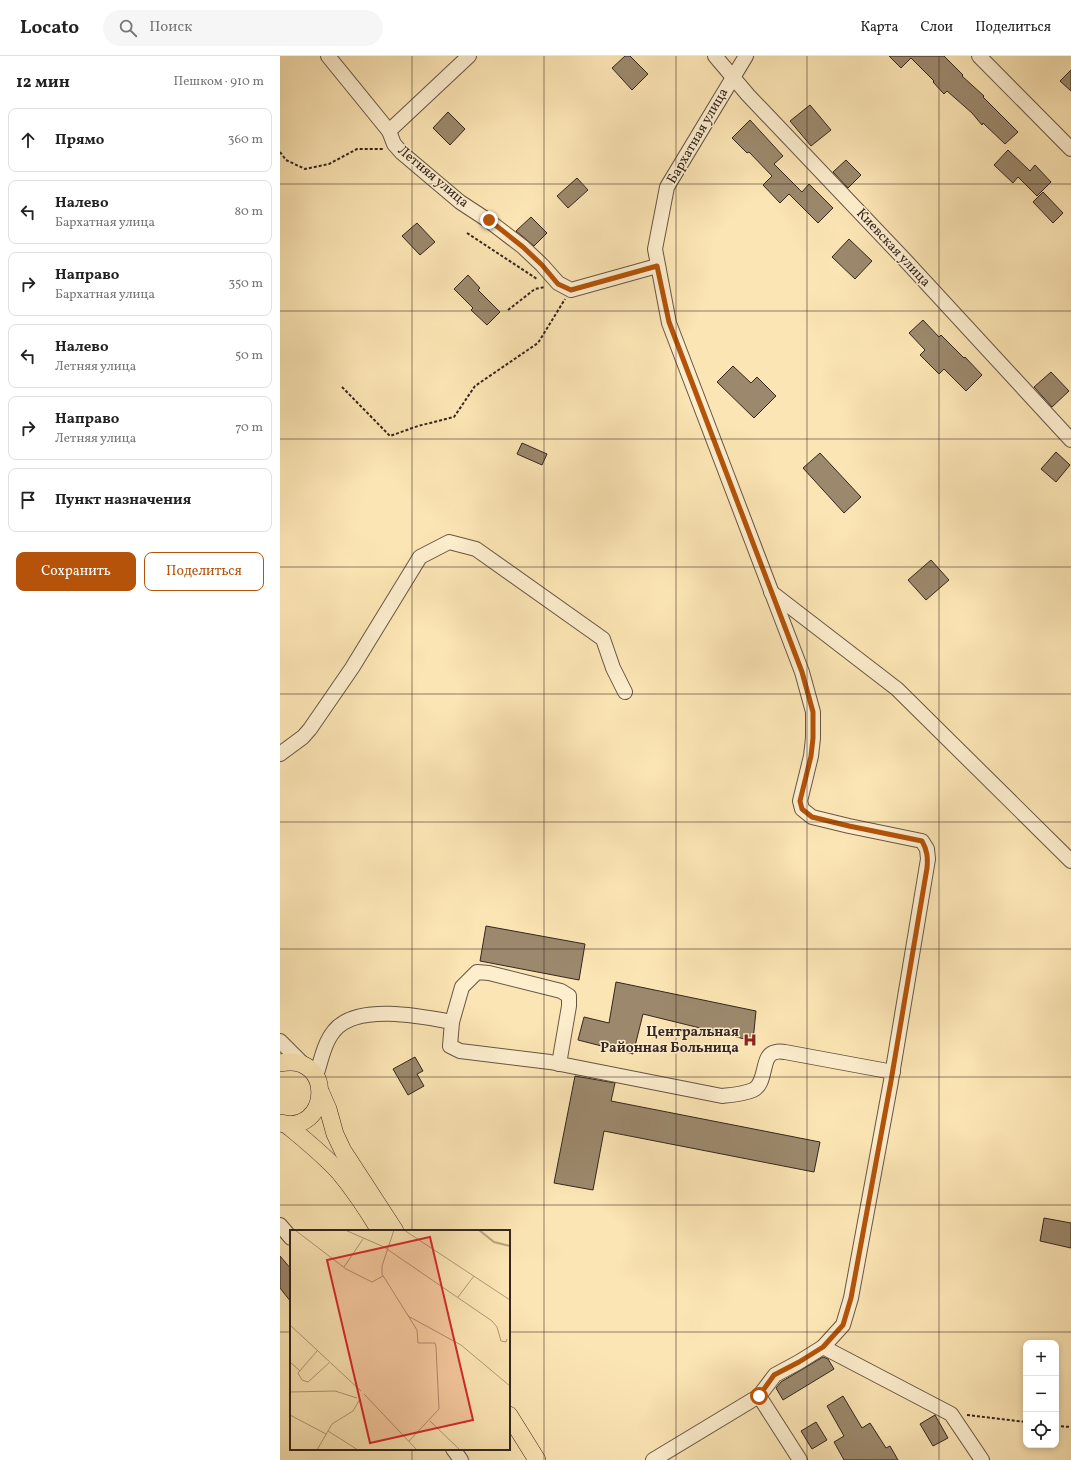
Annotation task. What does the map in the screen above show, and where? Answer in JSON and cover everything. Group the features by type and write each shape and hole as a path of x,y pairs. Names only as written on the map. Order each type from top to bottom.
{"main road":[{"path":"280,1063 294,1062 303,1064 316,1076 320,1085 321,1093 320,1100 312,1114 299,1123 282,1126"},
{"path":"321,1093 328,1109 335,1134 368,1199 380,1230"},
{"path":"282,1126 317,1150 368,1199 394,1230"},
{"path":"510,1417 537,1460"},
{"path":"510,1435 526,1460"}],"street":[{"path":"328,56 389,131"},
{"name":"Летняя улица","path":"469,56 389,131 394,144 402,153 460,202 489,220 523,247 542,265 558,284 571,290"},
{"name":"Киевская улица","path":"715,56 732,78 905,260 1071,440"},
{"name":"Бархатная улица","path":"746,56 667,187 655,249 657,266 669,322 802,672 813,712 811,756 800,801 802,809 812,817 922,841 927,850 927,868 893,1072"},
{"path":"979,56 1071,149"},
{"path":"571,290 657,266"},
{"path":"280,754 304,737 310,729 352,668 420,557 449,542 476,550 602,639 613,668 625,692"},
{"path":"770,591 897,689 1071,862"},
{"path":"559,1064 569,1006 569,996 561,991 489,973 477,972 469,978 462,987 452,1022 450,1046 460,1051 559,1064 722,1096 754,1090 762,1081 765,1065 769,1055 775,1052 785,1052 893,1072 851,1298 843,1325 823,1347 774,1375 759,1396 653,1460"},
{"path":"316,1076 327,1040 334,1029 357,1016 378,1013 452,1022"},
{"path":"280,1041 303,1064"},
{"path":"280,1225 290,1237"},
{"path":"823,1347 951,1414 982,1460"},
{"path":"759,1396 800,1460"},
{"path":"454,1450 461,1460"}],"path":[{"path":"280,152 286,160 305,169 329,164 357,150 382,148 402,153"},
{"path":"467,233 548,286 535,289 508,310"},
{"path":"342,387 390,436 418,426 454,417 475,386 538,343 571,290"},
{"path":"951,1414 1023,1422"},
{"path":"1059,1426 1071,1427"}],"building":[{"path":"625,56 630,56 648,74 632,90 612,68"},
{"path":"889,56 944,56 1018,132 1005,144 983,123 982,125 972,113 947,91 944,94 933,82 934,81 911,58 901,68"},
{"path":"1071,70 1071,91 1060,81"},
{"path":"810,105 831,130 811,146 790,121"},
{"path":"448,112 465,129 450,145 433,128"},
{"path":"750,120 783,156 774,164 802,192 809,184 833,208 818,223 789,194 780,203 763,185 772,176 749,152 747,153 732,138"},
{"path":"1008,150 1030,171 1035,165 1051,182 1037,196 1018,177 1013,183 994,165"},
{"path":"846,160 861,175 848,188 833,172"},
{"path":"577,178 588,190 568,208 557,196"},
{"path":"1043,192 1063,213 1053,223 1033,202"},
{"path":"531,217 547,233 534,246 516,231"},
{"path":"417,223 435,242 420,255 402,236"},
{"path":"849,239 872,261 855,279 832,257"},
{"path":"468,275 480,288 478,290 500,312 487,325 471,310 473,308 454,289"},
{"path":"923,320 939,337 941,335 964,358 965,357 982,375 966,391 944,369 939,374 920,355 925,350 909,333"},
{"path":"733,366 751,383 757,377 776,396 754,418 717,382"},
{"path":"1051,372 1069,391 1052,407 1034,387"},
{"path":"522,443 547,454 542,465 517,454"},
{"path":"1056,452 1070,465 1056,482 1041,469"},
{"path":"820,453 861,497 844,513 803,468"},
{"path":"931,560 949,580 926,600 908,580"},
{"path":"486,926 585,944 579,980 480,961"},
{"path":"616,982 756,1011 753,1041 643,1014 633,1054 578,1040 584,1017 609,1023"},
{"path":"415,1057 423,1071 417,1074 424,1086 408,1095 393,1069"},
{"path":"575,1076 615,1083 611,1101 820,1142 814,1172 604,1131 593,1190 554,1183"},
{"path":"1044,1218 1071,1223 1071,1248 1040,1241"},
{"path":"280,1256 290,1268 290,1301 280,1288"},
{"path":"823,1357 828,1359 834,1369 783,1400 776,1388 781,1382"},
{"path":"843,1396 862,1428 870,1423 886,1448 890,1446 898,1460 844,1460 834,1442 844,1436 827,1406"},
{"path":"935,1415 948,1438 933,1446 920,1424"},
{"path":"816,1422 827,1440 812,1449 801,1431"}],"place":[{"name":"Центральная Районная Больница","path":"750,1040"}],"route":[{"path":"489,220 523,247 542,265 558,284 571,290 657,266 669,322 802,672 813,712 811,756 800,801 802,809 812,817 922,841 927,850 927,868 891,1081 851,1298 843,1325 823,1347 774,1375 759,1396"}]}
